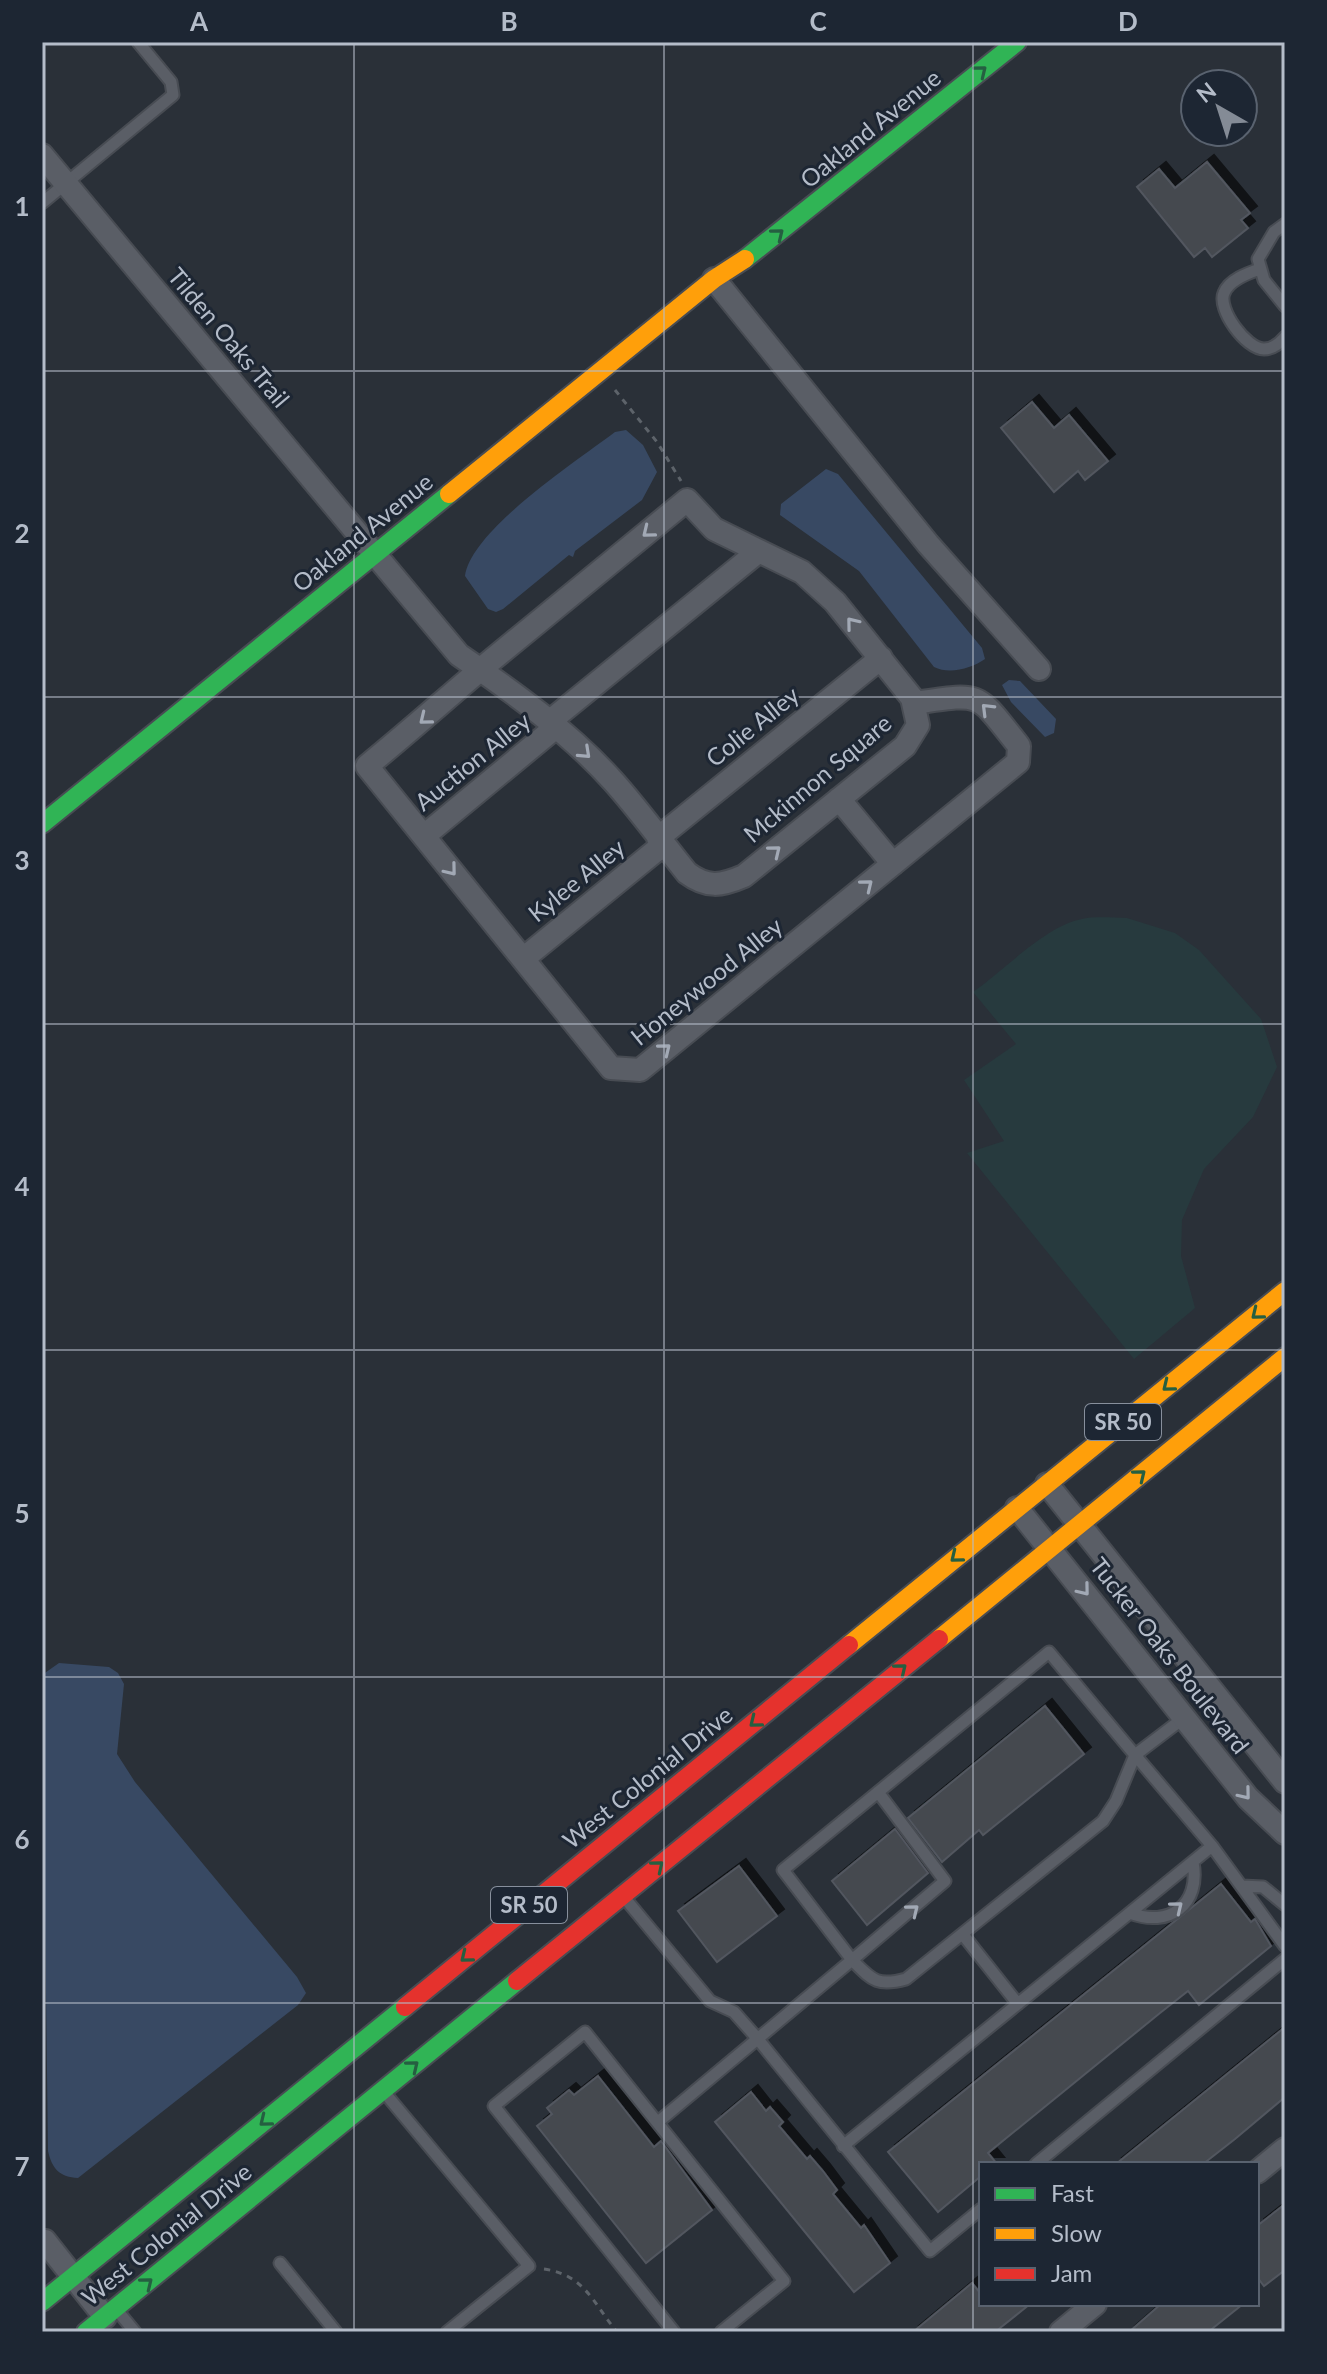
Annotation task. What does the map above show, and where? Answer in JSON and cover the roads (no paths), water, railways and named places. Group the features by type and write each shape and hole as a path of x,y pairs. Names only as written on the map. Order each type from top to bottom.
{"main road":[{"name":"Oakland Avenue","path":"714,279 756,228 987,42"},
{"name":"Oakland Avenue","path":"42,824 714,279 768,243 1017,42"},
{"name":"West Colonial Drive","path":"42,2302 1285,1291"},
{"name":"West Colonial Drive","path":"86,2332 1285,1357"}],"street":[{"name":"Tilden Oaks Trail","path":"42,155 376,552"},
{"path":"714,279 928,544 1039,669"},
{"name":"Mckinnon Square","path":"376,552 459,655 553,724 613,781 687,873 703,884 725,884 744,876 905,746 918,725 914,703 835,602 802,572 714,529 687,500 480,670"},
{"name":"Auction Alley","path":"424,836 759,551"},
{"name":"Colie Alley","path":"661,841 881,658"},
{"name":"Honeywood Alley","path":"480,670 367,766 611,1068 640,1070 1018,762 1019,746 982,700 962,696 914,703"},
{"path":"839,799 893,864"},
{"name":"Kylee Alley","path":"523,959 661,841"},
{"name":"Tucker Oaks Boulevard","path":"1047,1484 1285,1782"},
{"name":"Tucker Oaks Boulevard","path":"1017,1508 1248,1798 1285,1833"},
{"path":"1185,1717 1216,1693"},
{"path":"1259,2170 1285,2149"},
{"path":"45,2241 73,2277 110,2312"},
{"path":"1068,2328 1093,2306"}],"lane":[{"path":"42,203 173,95 171,82 138,42"},
{"path":"1285,224 1274,232 1258,259 1260,269 1285,306"},
{"path":"1260,269 1230,284 1223,294 1224,310 1253,345 1264,349 1278,345 1285,337"},
{"path":"1185,1717 1135,1755 1116,1801 1103,1821 964,1936 906,1979 887,1985 874,1980 852,1960 783,1870 1049,1652 1135,1755 1212,1846 1284,1941"},
{"path":"658,2122 945,1881 878,1792"},
{"path":"843,2146 1212,1846"},
{"path":"1130,1913 1148,1920 1158,1919 1183,1905 1195,1884 1193,1862"},
{"path":"1242,1886 1263,1887 1285,1905"},
{"path":"622,1895 710,2001 734,2012 757,2038 930,2251 979,2211"},
{"path":"964,1936 1018,2004"},
{"path":"1038,2162 1285,1959"},
{"path":"674,2332 494,2106 585,2032 784,2281 721,2332"},
{"path":"383,2090 529,2266 447,2332"},
{"path":"280,2263 336,2332"},
{"path":"110,2312 135,2332"}],"water":[{"path":"626,430 643,445 657,472 642,500 503,609 496,612 488,609 465,576 472,558 486,538 528,497 615,432"},
{"path":"826,469 838,474 982,648 985,659 961,669 934,667 859,571 780,515 781,504"},
{"path":"1009,680 1020,681 1056,719 1054,733 1045,737 1011,702 1002,685"},
{"path":"59,1663 109,1667 118,1673 124,1684 117,1754 135,1782 297,1977 306,1993 298,2005 78,2178 58,2171 48,2151 42,1675"}]}
